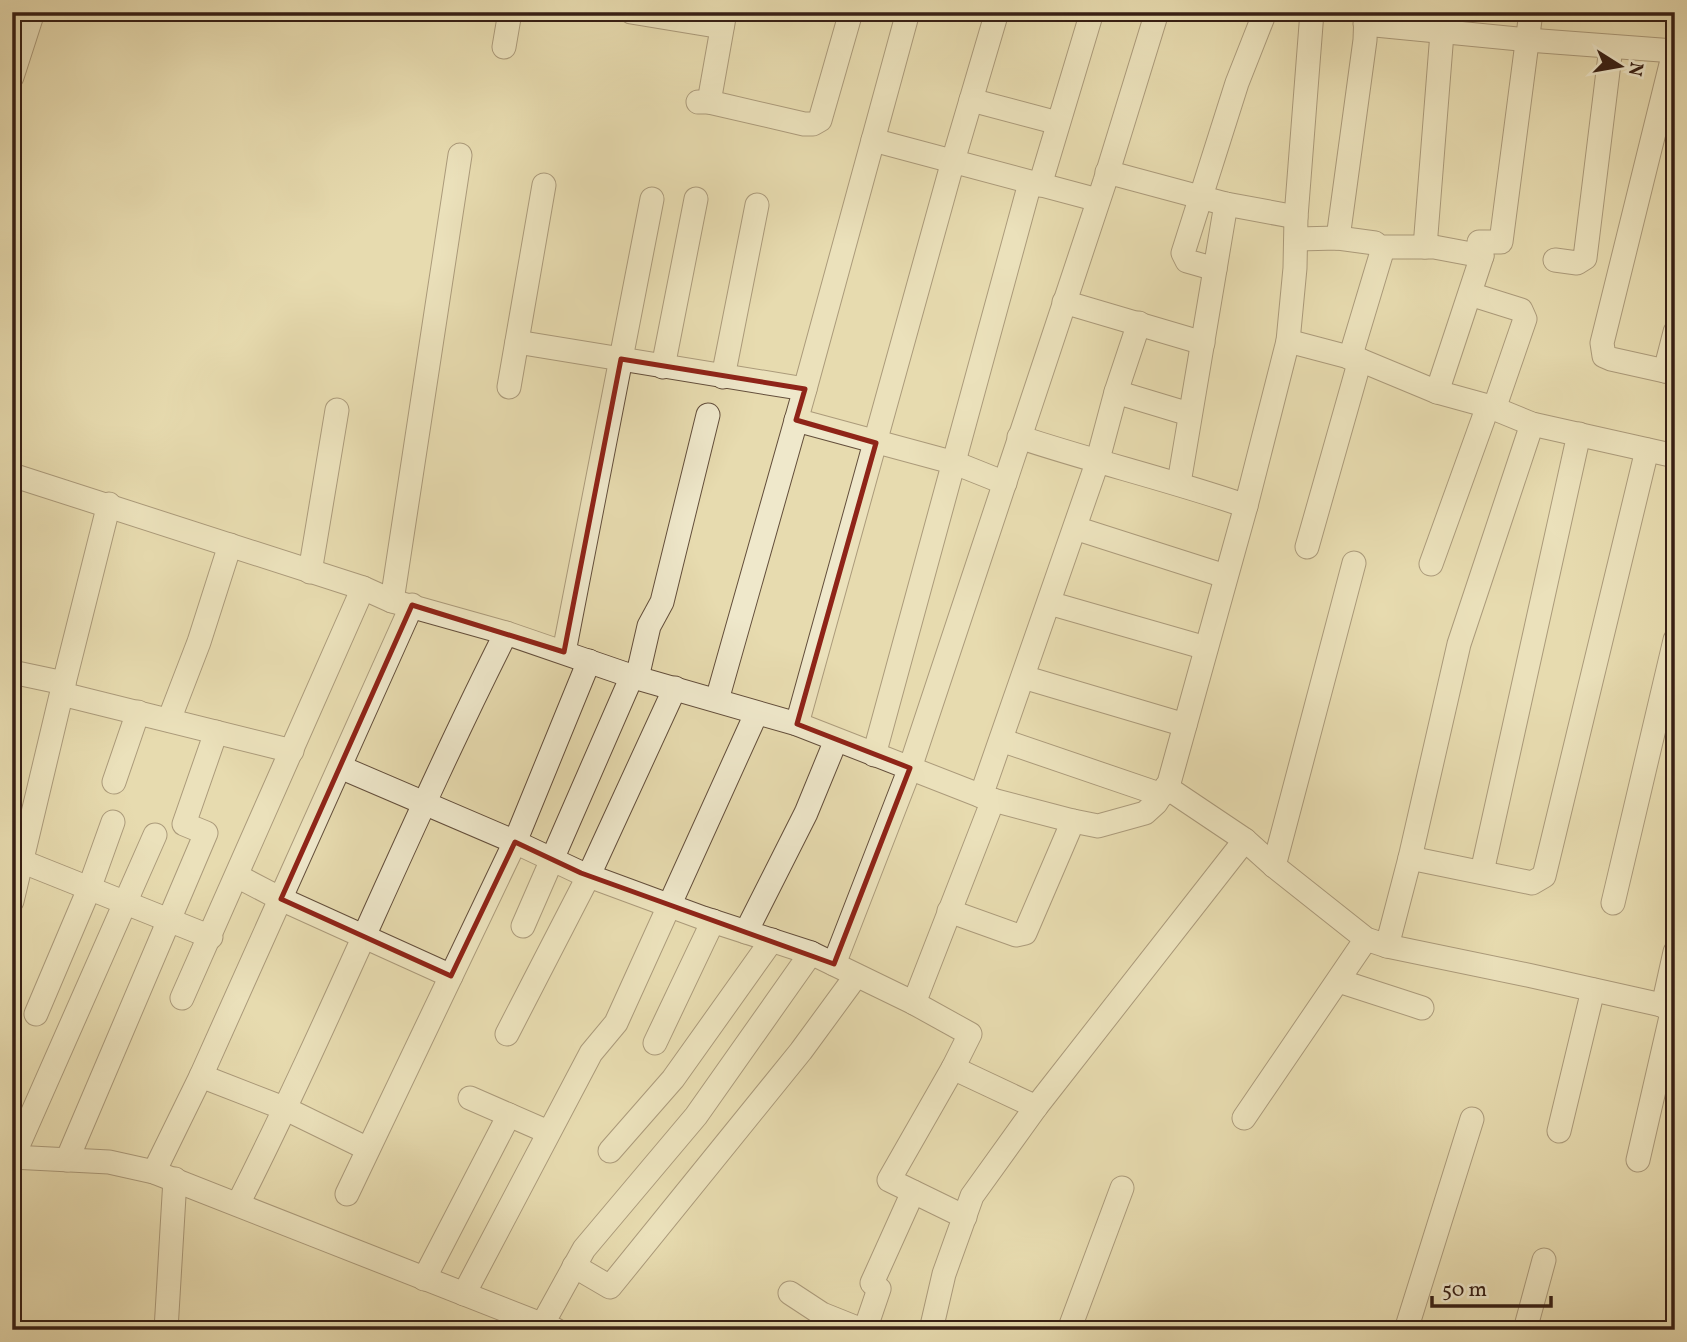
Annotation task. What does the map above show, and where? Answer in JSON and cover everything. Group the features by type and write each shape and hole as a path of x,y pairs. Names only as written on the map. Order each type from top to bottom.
{"street":[{"path":"12,77 33,12"},
{"path":"504,47 510,12"},
{"path":"631,12 723,20 703,102 804,124 813,124 820,120 851,12"},
{"path":"717,700 806,389 908,12"},
{"path":"797,724 997,12"},
{"path":"874,755 1035,184 1058,123 1092,12"},
{"path":"834,964 910,768 1098,200 1157,12"},
{"path":"1215,269 1184,258 1200,197 1237,83 1265,12"},
{"path":"12,475 109,504 402,603 506,633 635,677 797,724 987,798 1098,826 1145,813 1164,791 1185,725 1246,506 1287,341 1312,12"},
{"path":"1437,393 1482,256 1479,242 1502,242 1531,12"},
{"path":"1338,238 1366,18 1442,33 1674,50 1602,343 1604,356 1670,372 1675,332"},
{"path":"1425,247 1442,33"},
{"path":"1555,260 1577,263 1585,258 1611,47"},
{"path":"971,100 1058,123"},
{"path":"873,140 1098,200"},
{"path":"166,1330 164,1175 201,1076 341,767 402,603 460,155"},
{"path":"1107,172 1338,238 1375,243 1380,247 1425,247 1482,256"},
{"path":"509,387 544,185"},
{"path":"564,652 652,199"},
{"path":"663,366 696,199"},
{"path":"1179,483 1226,204"},
{"path":"723,377 757,205"},
{"path":"1307,547 1381,256 1380,247"},
{"path":"1431,564 1525,319 1521,310 1470,294"},
{"path":"1064,302 1203,343"},
{"path":"914,1003 949,911 987,798 1001,740 1097,463 1116,392 1139,323"},
{"path":"1287,341 1355,359 1437,393 1491,408 1532,424 1675,456"},
{"path":"517,342 806,389"},
{"path":"1116,392 1189,414"},
{"path":"310,572 337,410"},
{"path":"523,926 635,677 649,626 662,603 708,415"},
{"path":"796,420 955,463 1005,483"},
{"path":"1244,1118 1339,981 1376,943 1410,858 1459,644 1532,424"},
{"path":"1482,872 1579,434"},
{"path":"1019,437 1097,463 1179,483 1246,506"},
{"path":"1410,858 1532,883 1544,876 1647,450"},
{"path":"12,901 109,504"},
{"path":"1075,528 1225,576"},
{"path":"169,720 199,642 230,545"},
{"path":"1274,866 1354,564"},
{"path":"182,998 363,588"},
{"path":"1049,603 1206,648"},
{"path":"238,1204 286,1109 366,937 424,803 506,633"},
{"path":"1613,903 1675,640"},
{"path":"347,1194 515,842 589,661"},
{"path":"12,672 138,712 292,751"},
{"path":"1023,677 1185,725"},
{"path":"507,1034 589,875 675,688"},
{"path":"114,782 138,712"},
{"path":"464,1294 590,1053 615,1023 756,714"},
{"path":"67,1160 206,833 184,824 216,732"},
{"path":"746,932 806,813 836,740"},
{"path":"1001,740 1164,791 1245,839 1274,866 1376,943 1670,1007"},
{"path":"341,767 589,875 713,921 811,953 914,1003 970,1034 888,1180 965,1217"},
{"path":"949,911 1016,935 1025,933 1073,821"},
{"path":"36,1014 89,889 113,822"},
{"path":"155,835 13,1157 109,1162 164,1175 549,1327 574,1266 584,1249 696,1116 811,953"},
{"path":"931,1330 944,1274 972,1196 1036,1107 1245,839"},
{"path":"21,861 211,937"},
{"path":"237,876 281,899 451,976"},
{"path":"654,1043 713,921"},
{"path":"610,1151 673,1079 772,940"},
{"path":"1638,1160 1667,1070 1675,952"},
{"path":"574,1266 610,1287 801,1051 856,976"},
{"path":"1339,981 1422,1008"},
{"path":"1559,1131 1593,990"},
{"path":"953,1068 1036,1107"},
{"path":"201,1076 286,1109 368,1149"},
{"path":"470,1098 548,1132"},
{"path":"424,1279 509,1115"},
{"path":"1406,1330 1472,1119"},
{"path":"1069,1330 1122,1188"},
{"path":"790,1293 819,1322 863,1330 879,1289 872,1283 913,1192"},
{"path":"1525,1330 1544,1260"}],"highlighted area":[{"path":"621,359 805,389 796,420 876,443 797,724 910,768 834,964 581,873 515,842 451,976 281,899 412,605 564,652"}]}
